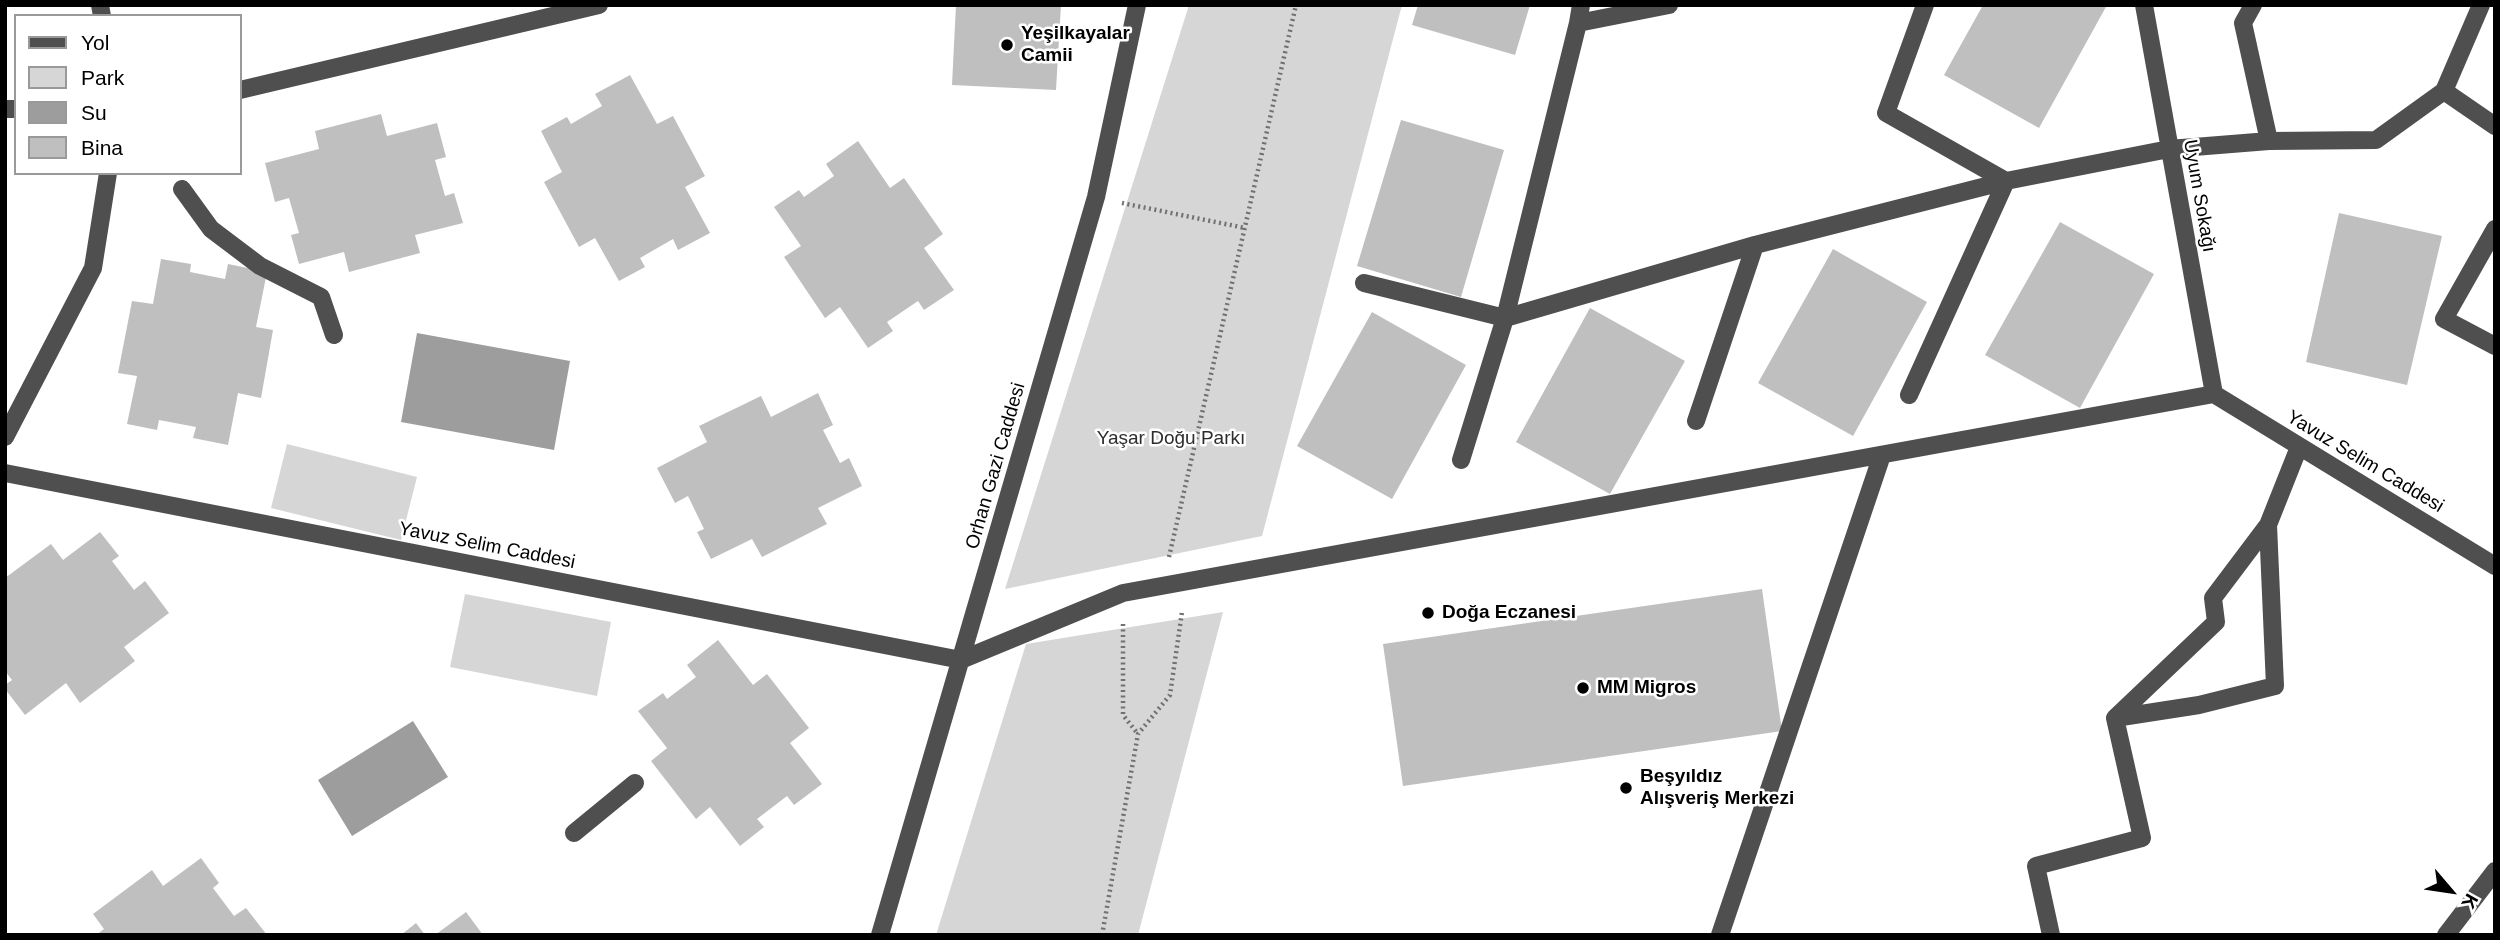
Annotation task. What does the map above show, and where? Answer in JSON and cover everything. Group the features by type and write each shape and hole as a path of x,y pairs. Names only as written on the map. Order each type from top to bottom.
{"street":[{"path":"242,90 600,5"},
{"name":"Orhan Gazi Caddesi","path":"880,935 1096,197 1137,5"},
{"path":"1461,460 1505,318 1580,14 1669,5"},
{"path":"1925,5 1886,113 2006,181"},
{"name":"Uyum Sokağı","path":"2144,5 2214,394"},
{"path":"2253,5 2243,23 2269,141"},
{"path":"1364,283 1505,318 1755,245 2006,181 2169,149 2269,141 2376,140 2444,91 2481,5"},
{"path":"2444,91 2495,125"},
{"path":"5,437 93,268 108,175"},
{"path":"1909,395 2006,181"},
{"path":"182,189 211,229 260,266 321,297 334,335"},
{"path":"2495,229 2444,319 2495,346"},
{"path":"1696,421 1755,245"},
{"path":"961,660 1123,593 2214,394"},
{"name":"Yavuz Selim Caddesi","path":"2214,394 2495,566"},
{"path":"2115,718 2216,622 2213,598 2268,525 2299,447"},
{"path":"1720,935 1882,454"},
{"name":"Yavuz Selim Caddesi","path":"5,473 961,660"},
{"path":"2115,718 2199,705 2275,686 2268,525"},
{"path":"2051,935 2036,866 2142,838 2115,718"},
{"path":"574,833 635,783"},
{"path":"2446,935 2495,871"}],"path":[{"path":"1163,585 1296,5"},
{"path":"1096,197 1245,228"},
{"path":"1102,935 1138,734 1170,695 1186,581"},
{"path":"1123,593 1123,715 1138,734"}],"green space":[{"name":"Yaşar Doğu Parkı","path":"1189,5 1402,5 1262,536 1005,589"},
{"path":"287,444 417,477 401,540 271,508"},
{"path":"465,594 611,622 597,696 450,667"},
{"path":"1223,612 1138,935 936,935 1026,644"}],"water":[{"path":"417,333 570,361 554,450 401,422"},
{"path":"413,721 448,777 352,836 318,780"}],"building":[{"name":"Yeşilkayalar Camii","path":"956,5 1061,5 1056,90 952,85"},
{"path":"1418,5 1530,5 1515,55 1412,25"},
{"path":"1983,5 2107,5 2039,128 1944,75"},
{"path":"630,75 657,124 673,116 705,176 685,187 710,233 678,250 673,239 640,258 645,267 619,281 595,238 579,247 544,182 562,172 541,131 567,117 571,124 602,106 595,94"},
{"path":"381,114 387,136 437,123 446,157 435,160 445,196 454,193 463,223 415,235 420,253 349,272 344,252 299,264 291,235 299,233 289,198 275,202 265,163 319,149 315,131"},
{"path":"1401,120 1504,150 1461,297 1357,266"},
{"path":"858,141 890,188 904,178 943,234 924,248 954,290 924,310 918,301 887,322 893,331 868,348 840,307 825,318 784,257 801,246 774,207 799,190 804,197 834,176 826,164"},
{"path":"2339,213 2442,236 2407,385 2306,362"},
{"path":"2060,222 2154,274 2080,408 1985,355"},
{"path":"1833,249 1927,302 1853,436 1758,383"},
{"path":"161,259 191,264 190,272 225,279 228,264 267,272 256,327 273,330 261,398 238,393 228,445 193,438 196,427 159,420 157,430 127,424 137,376 118,373 132,301 153,304"},
{"path":"1590,308 1685,361 1610,494 1516,442"},
{"path":"1372,312 1466,365 1392,499 1297,446"},
{"path":"818,393 833,425 823,430 840,463 849,458 862,486 818,508 827,524 762,557 752,539 711,559 697,532 704,529 688,496 675,503 657,468 707,442 699,426 761,396 771,417"},
{"path":"100,532 119,556 112,561 134,590 145,581 169,613 124,647 135,661 80,703 66,683 25,715 5,689 5,685 12,680 5,671 5,578 51,544 63,560"},
{"name":"MM Migros","path":"1762,589 1782,731 1403,786 1383,644"},
{"path":"718,640 753,685 767,674 809,728 790,743 822,784 794,805 787,796 757,819 764,827 740,846 710,807 696,819 651,761 667,748 638,711 663,693 667,699 696,677 687,665"},
{"path":"201,858 219,883 213,888 234,916 246,908 267,935 96,935 104,929 93,914 152,870 163,886"},
{"path":"466,912 483,935 435,935"},
{"path":"416,923 425,935 401,935"}],"place":[{"name":"Yeşilkayalar Camii","path":"1007,45"},
{"name":"Doğa Eczanesi","path":"1428,613"},
{"name":"MM Migros","path":"1583,688"},
{"name":"Beşyıldız Alışveriş Merkezi","path":"1626,788"}]}
